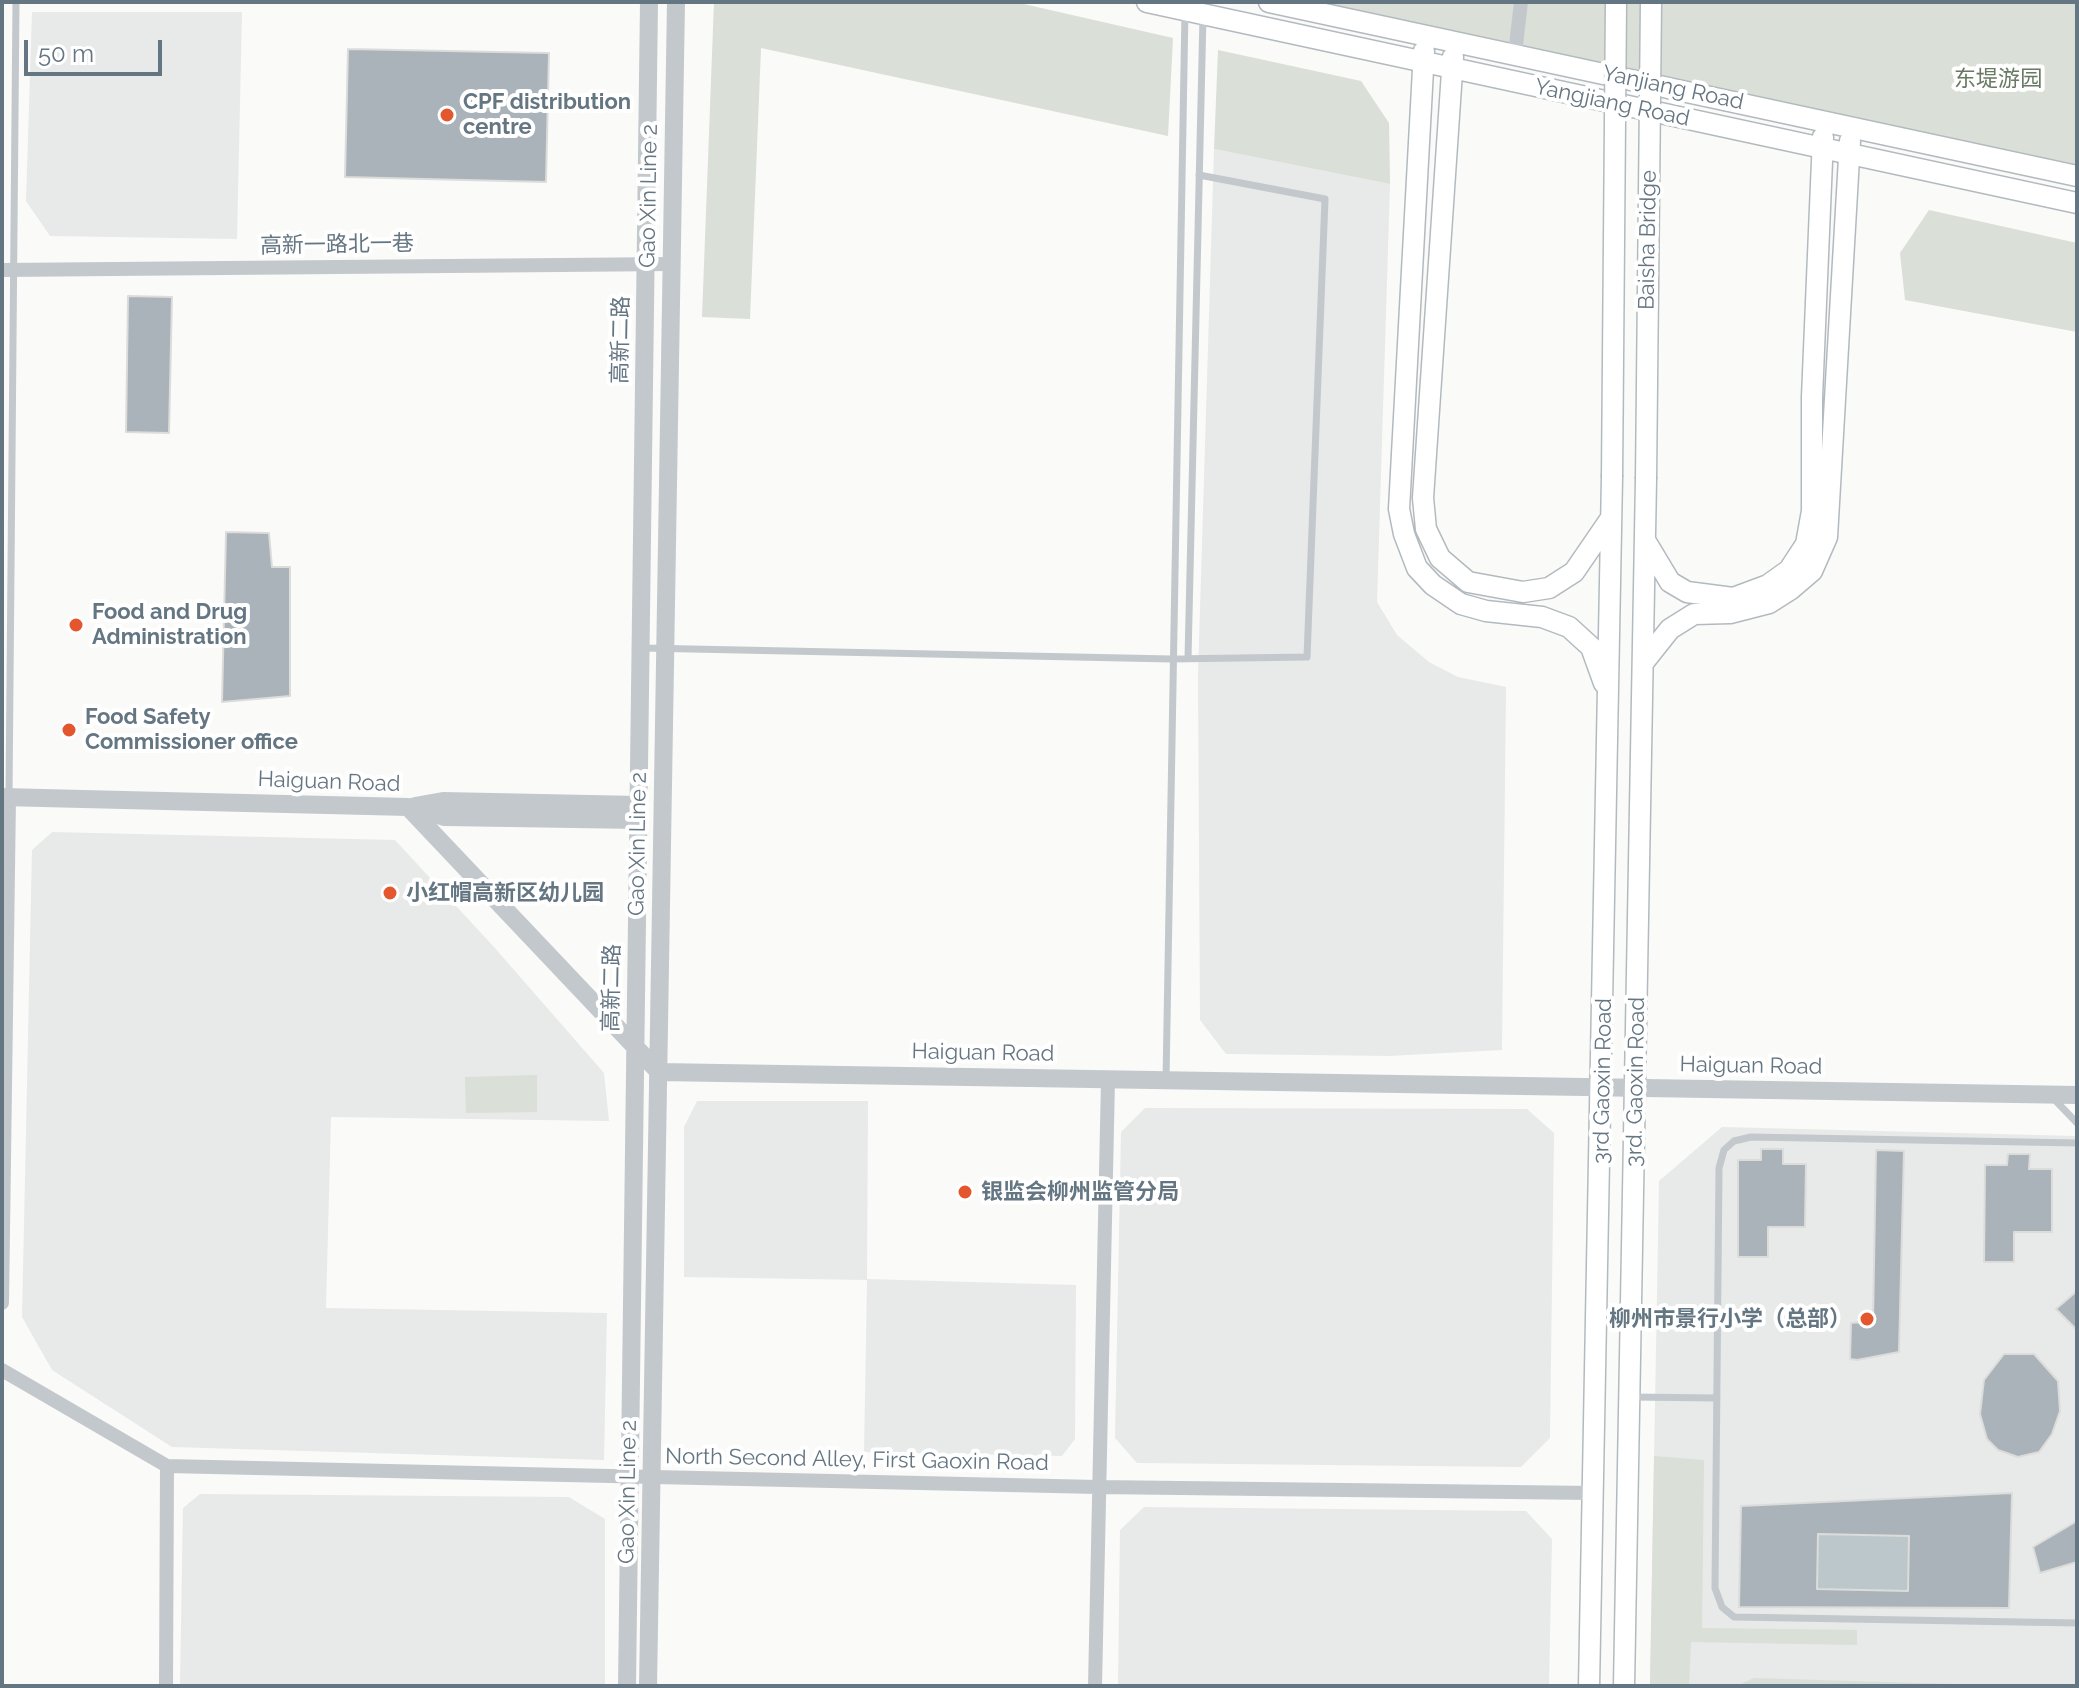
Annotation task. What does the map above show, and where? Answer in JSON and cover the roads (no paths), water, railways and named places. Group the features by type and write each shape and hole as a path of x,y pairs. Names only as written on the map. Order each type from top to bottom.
{"main road":[{"name":"Yangjiang Road","path":"1147,2 2077,203"},
{"name":"Yanjiang Road","path":"1269,2 2077,176"},
{"name":"Baisha Bridge","path":"1612,477 1616,2"},
{"name":"Baisha Bridge","path":"1646,479 1651,2"},
{"path":"1425,35 1399,509 1404,534 1417,568 1433,585 1461,604 1486,611 1542,617 1569,627 1591,647 1609,695"},
{"path":"1454,42 1423,498 1426,529 1440,558 1468,582 1523,592 1549,588 1574,572 1611,518"},
{"path":"1645,540 1670,582 1687,592 1733,598 1768,585 1789,570 1806,544 1812,511 1812,397 1824,121"},
{"path":"1643,663 1670,629 1694,614 1730,613 1769,603 1791,589 1812,571 1827,537 1851,127"},
{"name":"3rd Gaoxin Road","path":"1589,1686 1603,1088 1612,477"},
{"name":"3rd. Gaoxin Road","path":"1624,1686 1646,479"}],"street":[{"name":"高新二路","path":"627,1686 649,2"},
{"name":"Gao Xin Line 2","path":"648,1686 676,2"},
{"path":"1515,54 1521,2"},
{"name":"高新一路北一巷","path":"7,270 672,264"},
{"path":"2,1303 6,798"},
{"name":"Haiguan Road","path":"6,798 408,807 659,1072 2077,1095"},
{"path":"408,807 445,817 639,812"},
{"path":"1095,1686 1108,1080"},
{"name":"North Second Alley, First Gaoxin Road","path":"2,1370 167,1466 1097,1487 1593,1493"},
{"path":"166,1686 167,1466"}],"lane":[{"path":"6,798 7,270 16,2"},
{"path":"1188,658 1199,175 1194,12"},
{"path":"1166,1081 1171,659 1194,12"},
{"path":"641,648 1171,659 1307,657 1325,199 1199,175"},
{"path":"2049,1094 2077,1123"},
{"path":"2077,1143 1751,1137 1734,1141 1724,1150 1719,1168 1715,1588 1722,1607 1734,1617 2077,1623"},
{"path":"1629,1397 1717,1398"}],"place":[{"name":"CPF distribution centre","path":"447,115"},
{"name":"Food and Drug Administration","path":"76,625"},
{"name":"Food Safety Commissioner office","path":"69,730"},
{"name":"小红帽高新区幼儿园","path":"390,893"},
{"name":"银监会柳州监管分局","path":"965,1192"},
{"name":"柳州市景行小学（总部）","path":"1867,1319"}],"park label":[{"name":"东堤游园","path":"1998,79"}]}
